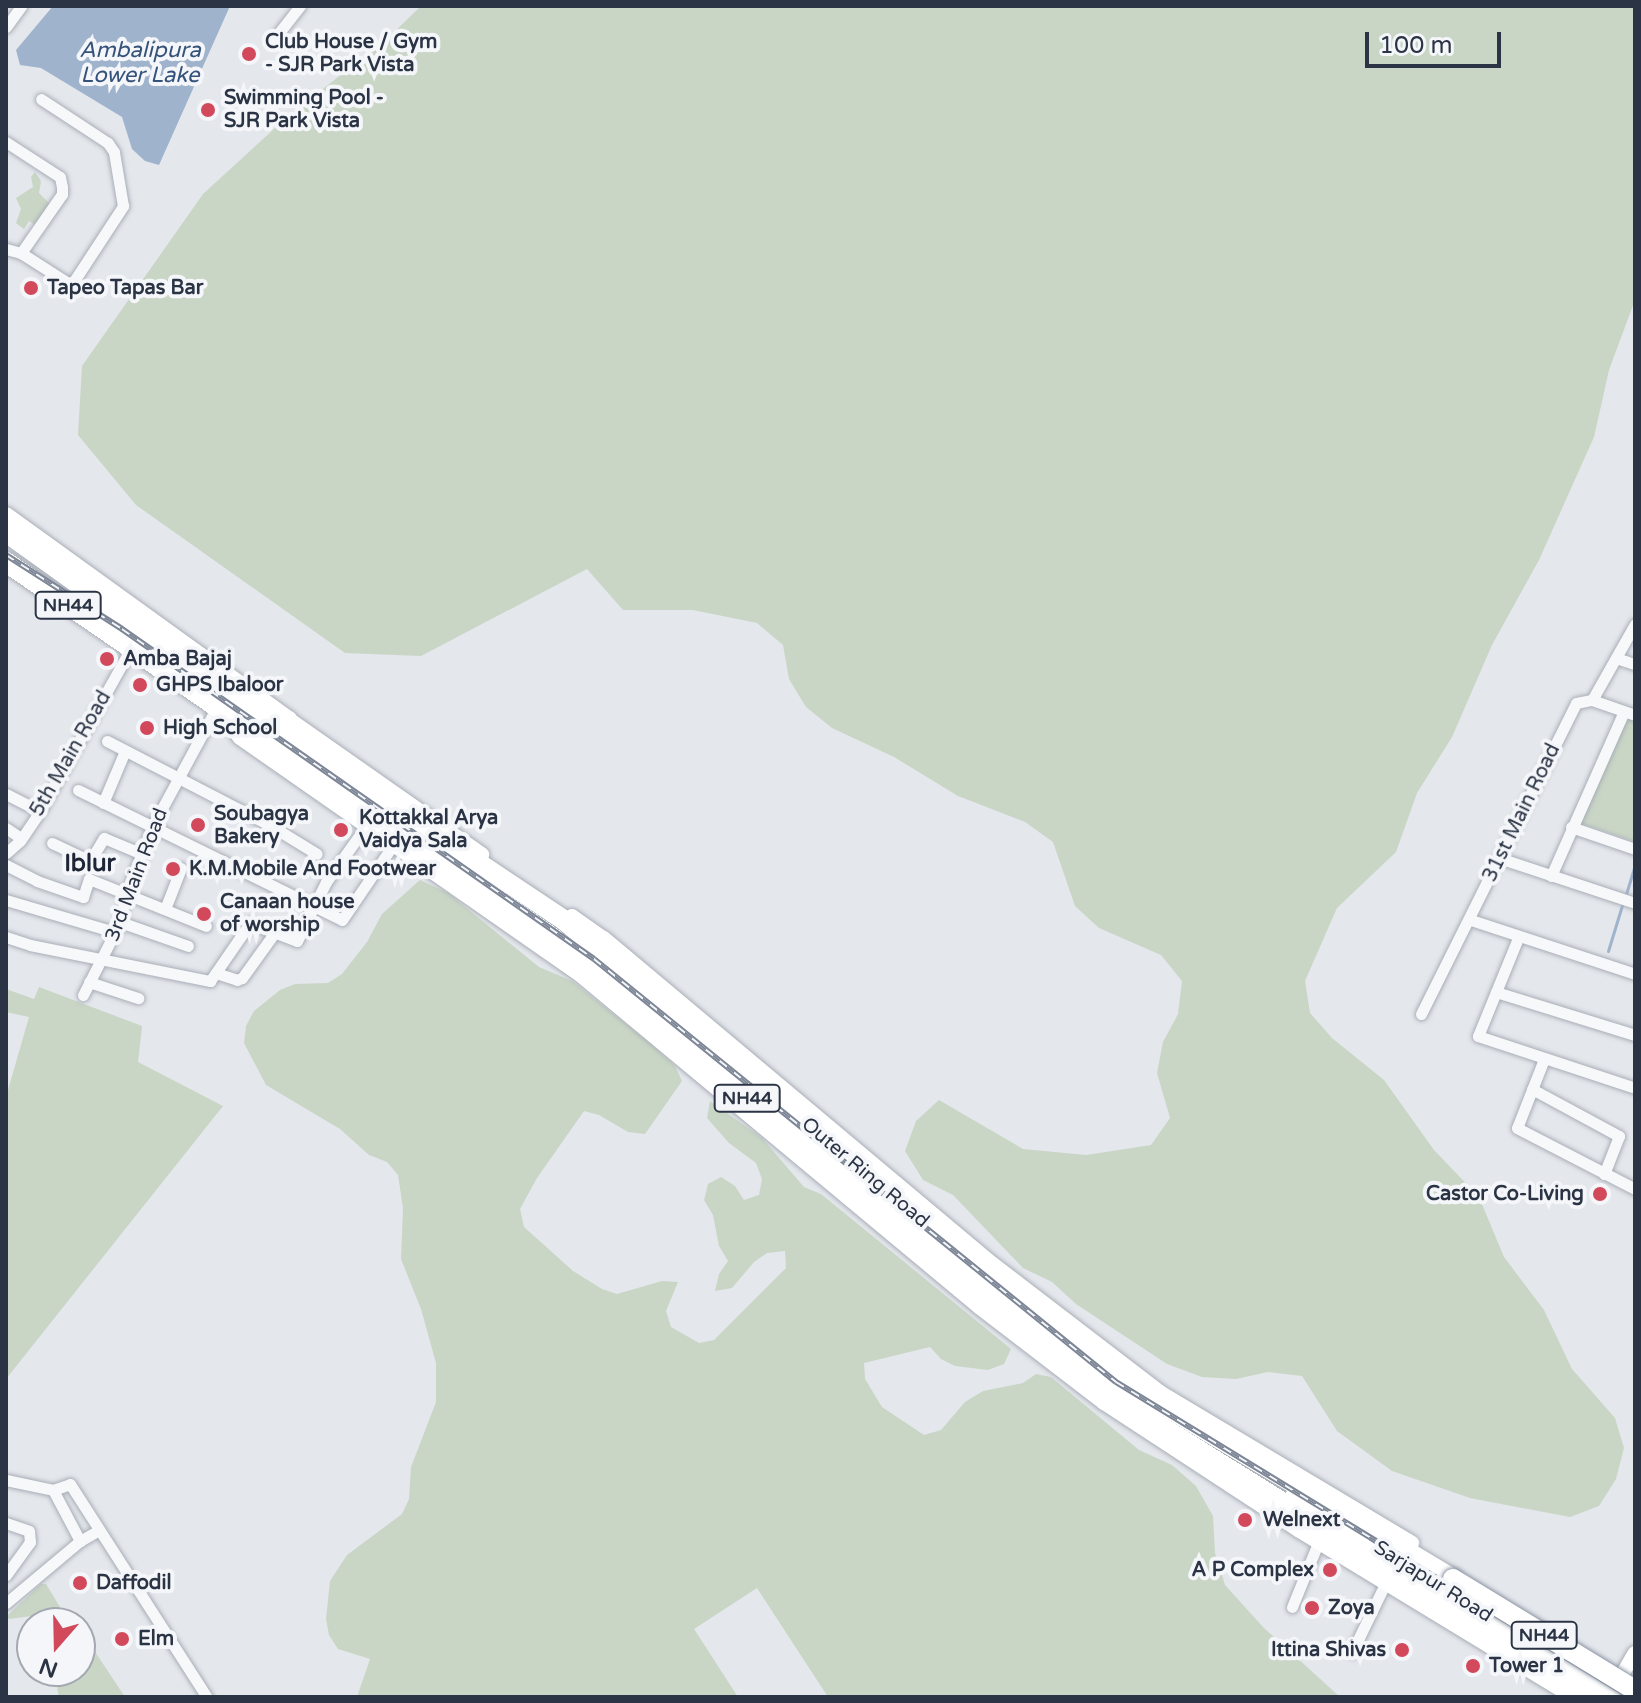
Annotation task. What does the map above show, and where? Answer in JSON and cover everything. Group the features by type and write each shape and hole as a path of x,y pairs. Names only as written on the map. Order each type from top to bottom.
{"highway":[{"name":"Outer Ring Road","path":"6,532 564,920 928,1226 1120,1379 1635,1690"},
{"name":"Outer Ring Road","path":"6,562 553,938 1110,1395 1308,1520 1610,1695"},
{"path":"1272,1495 1293,1496"}],"main road":[{"path":"6,515 288,726"},
{"name":"Sarjapur Road","path":"1293,1496 1610,1695"}],"street":[{"path":"6,27 21,6"},
{"path":"274,39 300,6"},
{"path":"41,99 108,143 114,152 123,206"},
{"path":"6,142 62,182 62,194 21,253"},
{"path":"74,281 123,206 130,202 122,162"},
{"path":"6,249 21,253 68,283 84,277 100,252"},
{"name":"31st Main Road","path":"1421,1014 1471,920 1576,703 1592,700 1635,624"},
{"name":"5th Main Road","path":"6,853 40,811 130,650"},
{"path":"1616,658 1635,664"},
{"path":"1551,876 1571,827 1630,713 1592,700"},
{"path":"217,707 240,738 580,975 1032,1350 1216,1479 1573,1697"},
{"name":"3rd Main Road","path":"83,995 118,927 126,894 152,827 217,707"},
{"path":"288,726 332,750 604,938 988,1260 1160,1392 1629,1675"},
{"path":"107,741 317,854"},
{"path":"103,803 125,751"},
{"path":"78,790 342,920 393,845"},
{"path":"6,794 40,811"},
{"path":"213,977 250,923 297,941 326,882 366,826"},
{"path":"1571,827 1635,849"},
{"path":"6,828 21,838"},
{"path":"52,843 90,861 104,838 142,854"},
{"path":"1499,858 1635,903"},
{"path":"6,865 37,881 83,897 89,879 206,926"},
{"path":"165,909 181,868"},
{"path":"6,900 188,946"},
{"path":"1471,920 1635,974"},
{"path":"6,937 30,945 237,980 242,978 275,932"},
{"path":"1518,938 1478,1036 1635,1088"},
{"path":"89,982 138,998"},
{"path":"1496,992 1635,1035"},
{"path":"1544,1059 1517,1128 1635,1189"},
{"path":"1532,1089 1619,1136 1604,1174"},
{"path":"6,1480 53,1490 70,1484 207,1697"},
{"path":"53,1490 80,1541"},
{"path":"6,1523 29,1531 30,1542 6,1575"},
{"path":"6,1603 80,1541 99,1530"},
{"path":"1292,1607 1318,1543"},
{"path":"1352,1652 1385,1584"},
{"path":"1610,1695 1629,1675 1635,1653"}],"green space":[{"path":"421,6 1635,6 1635,300 1609,370 1594,437 1539,560 1492,645 1452,737 1417,793 1396,852 1337,908 1305,981 1310,1013 1332,1038 1384,1080 1434,1150 1479,1197 1504,1257 1544,1310 1572,1369 1615,1418 1624,1448 1616,1479 1599,1506 1570,1517 1470,1498 1392,1471 1337,1431 1302,1376 1268,1372 1236,1379 1202,1377 1167,1364 1076,1304 1052,1282 1023,1268 953,1195 923,1180 905,1151 916,1121 939,1100 1023,1149 1086,1155 1151,1145 1170,1118 1157,1073 1163,1042 1178,1014 1182,981 1161,955 1099,928 1075,906 1053,842 1025,822 958,796 894,757 832,728 806,707 789,679 783,645 757,623 693,610 623,610 587,569 421,656 345,653 136,505 78,435 82,366 203,194 286,118 389,37"},
{"path":"35,172 41,181 39,193 50,204 36,225 29,221 24,229 16,223 21,209 16,198 33,187 31,177"},
{"path":"1628,718 1635,721 1635,842 1577,822"},
{"path":"420,880 448,893 539,967 572,981 651,1044 675,1066 682,1081 645,1134 628,1132 599,1115 584,1111 537,1178 520,1209 524,1227 573,1271 602,1289 617,1294 662,1281 678,1282 666,1311 671,1327 699,1343 714,1340 786,1268 785,1251 767,1253 754,1262 732,1288 715,1291 719,1274 728,1261 719,1246 713,1215 704,1200 708,1184 721,1177 735,1186 744,1200 759,1195 762,1179 756,1163 729,1143 707,1118 710,1101 762,1138 804,1187 821,1194 1011,1349 1004,1364 988,1370 955,1366 941,1359 930,1347 864,1363 865,1379 882,1407 924,1435 941,1430 965,1402 983,1391 1023,1383 1036,1374 1051,1377 1139,1450 1172,1465 1196,1486 1213,1516 1215,1553 1225,1585 1263,1627 1340,1697 828,1697 757,1588 694,1629 738,1697 357,1697 370,1659 338,1649 329,1635 326,1619 330,1581 347,1555 402,1514 409,1499 411,1467 436,1402 436,1363 421,1309 401,1259 403,1208 398,1175 387,1162 369,1155 340,1129 266,1085 244,1043 246,1026 254,1011 280,990 295,984 328,983 342,974 367,942 382,914"},
{"path":"39,987 142,1026 138,1062 223,1106 6,1379 6,1097 29,1017 6,1012 6,989 34,999"},
{"path":"41,1584 46,1584 60,1607 17,1607"},
{"path":"16,1608 16,1618 9,1619 7,1616"},
{"path":"96,1653 125,1697 59,1697 57,1687 96,1687"}],"water":[{"name":"Ambalipura Lower Lake","path":"53,6 230,6 159,165 145,161 132,149 122,117 41,68 20,65 16,50"}],"waterway":[{"path":"1626,894 1635,864"},
{"path":"1608,951 1623,902"}],"railway":[{"path":"6,555 122,629 594,959 1116,1382 1631,1697"}],"place":[{"name":"Club House / Gym - SJR Park Vista","path":"249,54"},
{"name":"Swimming Pool - SJR Park Vista","path":"208,110"},
{"name":"Tapeo Tapas Bar","path":"31,288"},
{"name":"Amba Bajaj","path":"107,659"},
{"name":"GHPS Ibaloor","path":"140,685"},
{"name":"High School","path":"147,728"},
{"name":"Soubagya Bakery","path":"198,825"},
{"name":"Kottakkal Arya Vaidya Sala","path":"341,830"},
{"name":"K.M.Mobile And Footwear","path":"173,869"},
{"name":"Canaan house of worship","path":"204,914"},
{"name":"Castor Co-Living","path":"1600,1194"},
{"name":"Welnext","path":"1245,1520"},
{"name":"A P Complex","path":"1330,1570"},
{"name":"Daffodil","path":"80,1583"},
{"name":"Zoya","path":"1312,1608"},
{"name":"Elm","path":"122,1639"},
{"name":"Ittina Shivas","path":"1402,1650"},
{"name":"Tower 1","path":"1473,1666"}],"district":[{"name":"Iblur","path":"90,864"}]}
